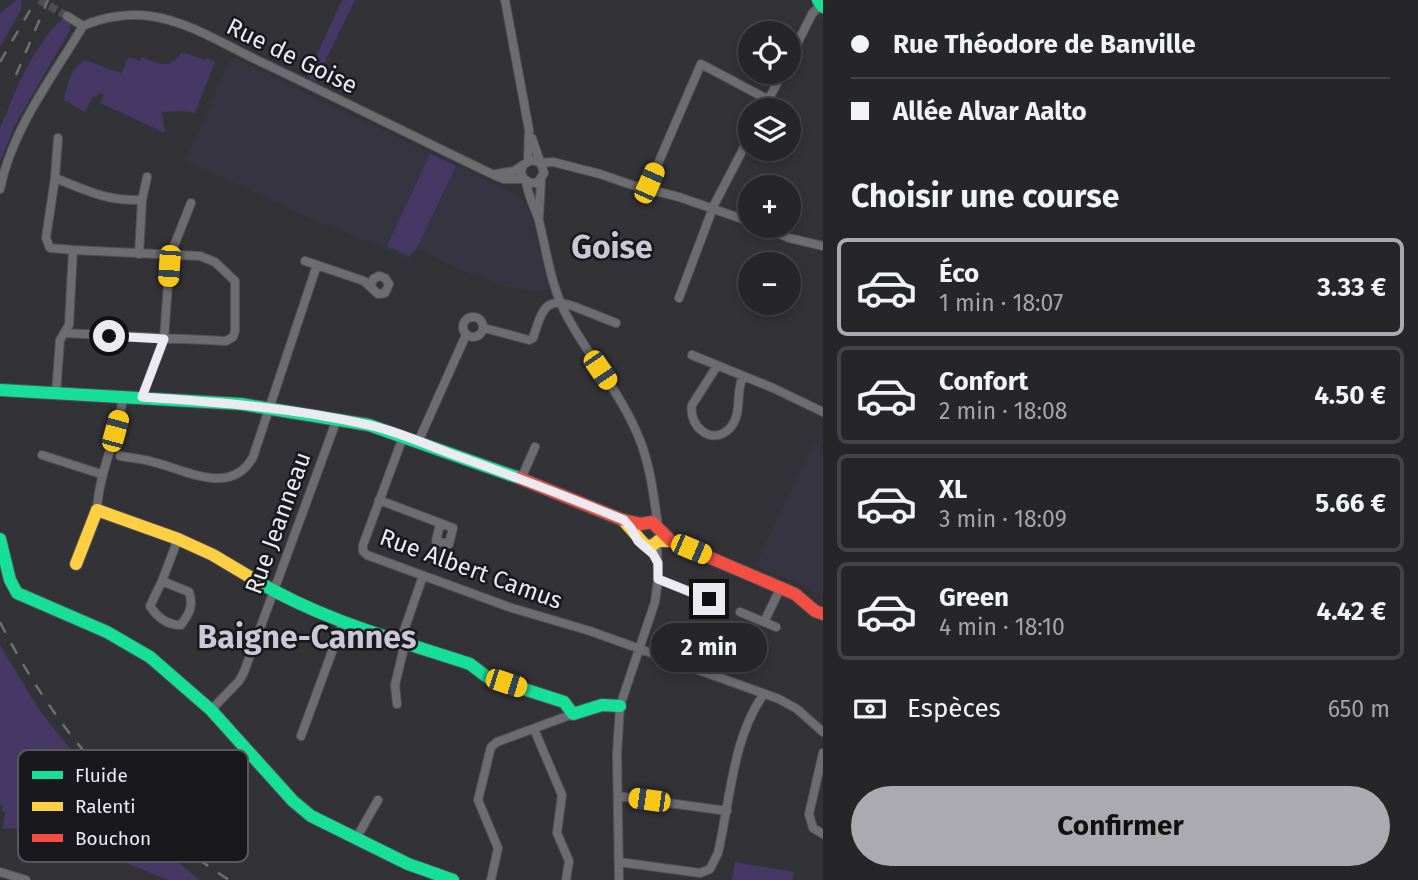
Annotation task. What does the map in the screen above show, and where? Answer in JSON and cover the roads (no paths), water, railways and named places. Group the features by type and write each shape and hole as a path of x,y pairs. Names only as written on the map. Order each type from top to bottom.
{"street":[{"path":"506,0 529,130 530,146 521,173 538,219 549,267 560,301 588,353 623,405 641,442 652,488 658,538 658,579 650,621 620,706 619,880"},
{"path":"801,37 821,3"},
{"name":"Rue de Goise","path":"83,26 108,18 135,15 167,20 194,30 327,93 494,175 525,180"},
{"path":"0,188 9,157 26,120 83,26 67,16"},
{"path":"646,189 701,64 765,98"},
{"path":"529,130 539,154 543,176 538,219"},
{"path":"58,138 47,244 54,249 200,256 208,258 232,275 237,285 235,331 233,337 226,341 64,333"},
{"path":"679,298 714,209 738,160"},
{"path":"494,175 514,172 525,163 548,162 738,217"},
{"path":"525,180 532,183 563,165"},
{"path":"139,254 142,200 147,177"},
{"path":"55,178 105,198 120,201 142,200"},
{"path":"142,397 164,339 170,256 191,203"},
{"path":"789,238 823,246"},
{"path":"56,393 60,340 69,325 72,250"},
{"path":"305,261 371,285"},
{"path":"120,456 152,461 215,480 233,477 248,466 317,265"},
{"path":"484,328 529,340 533,338 545,310 550,304 560,301 616,323"},
{"path":"418,442 466,335 463,325 470,317 480,318 484,328"},
{"path":"466,335 478,336 484,328"},
{"path":"692,355 823,412"},
{"path":"717,366 692,405 694,424 705,433 722,434 731,427 737,416 739,388 743,376"},
{"path":"0,390 270,407 369,425 522,479 641,527 652,522 658,538 658,563"},
{"path":"76,564 97,510 102,474 123,397"},
{"name":"Rue Jeanneau","path":"211,709 239,681 244,672 337,419"},
{"name":"Rue Albert Camus","path":"404,437 363,545 363,551 367,555 517,610 640,648 790,704 823,732"},
{"path":"522,479 535,447"},
{"path":"42,455 102,474"},
{"path":"652,488 652,506 641,527 638,541 658,538 781,587 823,614"},
{"path":"379,500 440,524"},
{"path":"97,510 178,539 213,555 273,591 343,622 470,664 487,677 564,702 573,714"},
{"path":"0,539 12,587 20,595 112,634 158,662 211,709 248,750"},
{"path":"162,581 189,592 192,600 189,614 180,625 172,625 155,614 150,606 178,539"},
{"path":"397,704 395,685 403,643 423,576"},
{"path":"658,579 704,600 720,604"},
{"path":"764,622 781,587"},
{"path":"740,612 775,626"},
{"path":"301,736 343,622"},
{"path":"619,862 700,873 706,872 715,863 744,727 755,704 764,694"},
{"path":"491,880 498,848 478,800 489,754 497,742 602,705 620,706"},
{"path":"534,729 562,795 557,833 569,861 566,880"},
{"path":"248,751 301,810 408,864 453,880"},
{"path":"823,753 809,814 813,828 823,834"},
{"path":"618,796 727,811"},
{"path":"357,837 379,800"},
{"path":"0,872 26,880"}],"tunnel":[{"path":"39,0 67,16"}],"railway":[{"path":"0,62 36,0"},
{"path":"16,75 48,0"},
{"path":"0,622 44,698 83,750"},
{"path":"203,862 229,880"}],"district":[{"name":"Goise","path":"612,247"},
{"name":"Baigne-Cannes","path":"307,637"}]}
